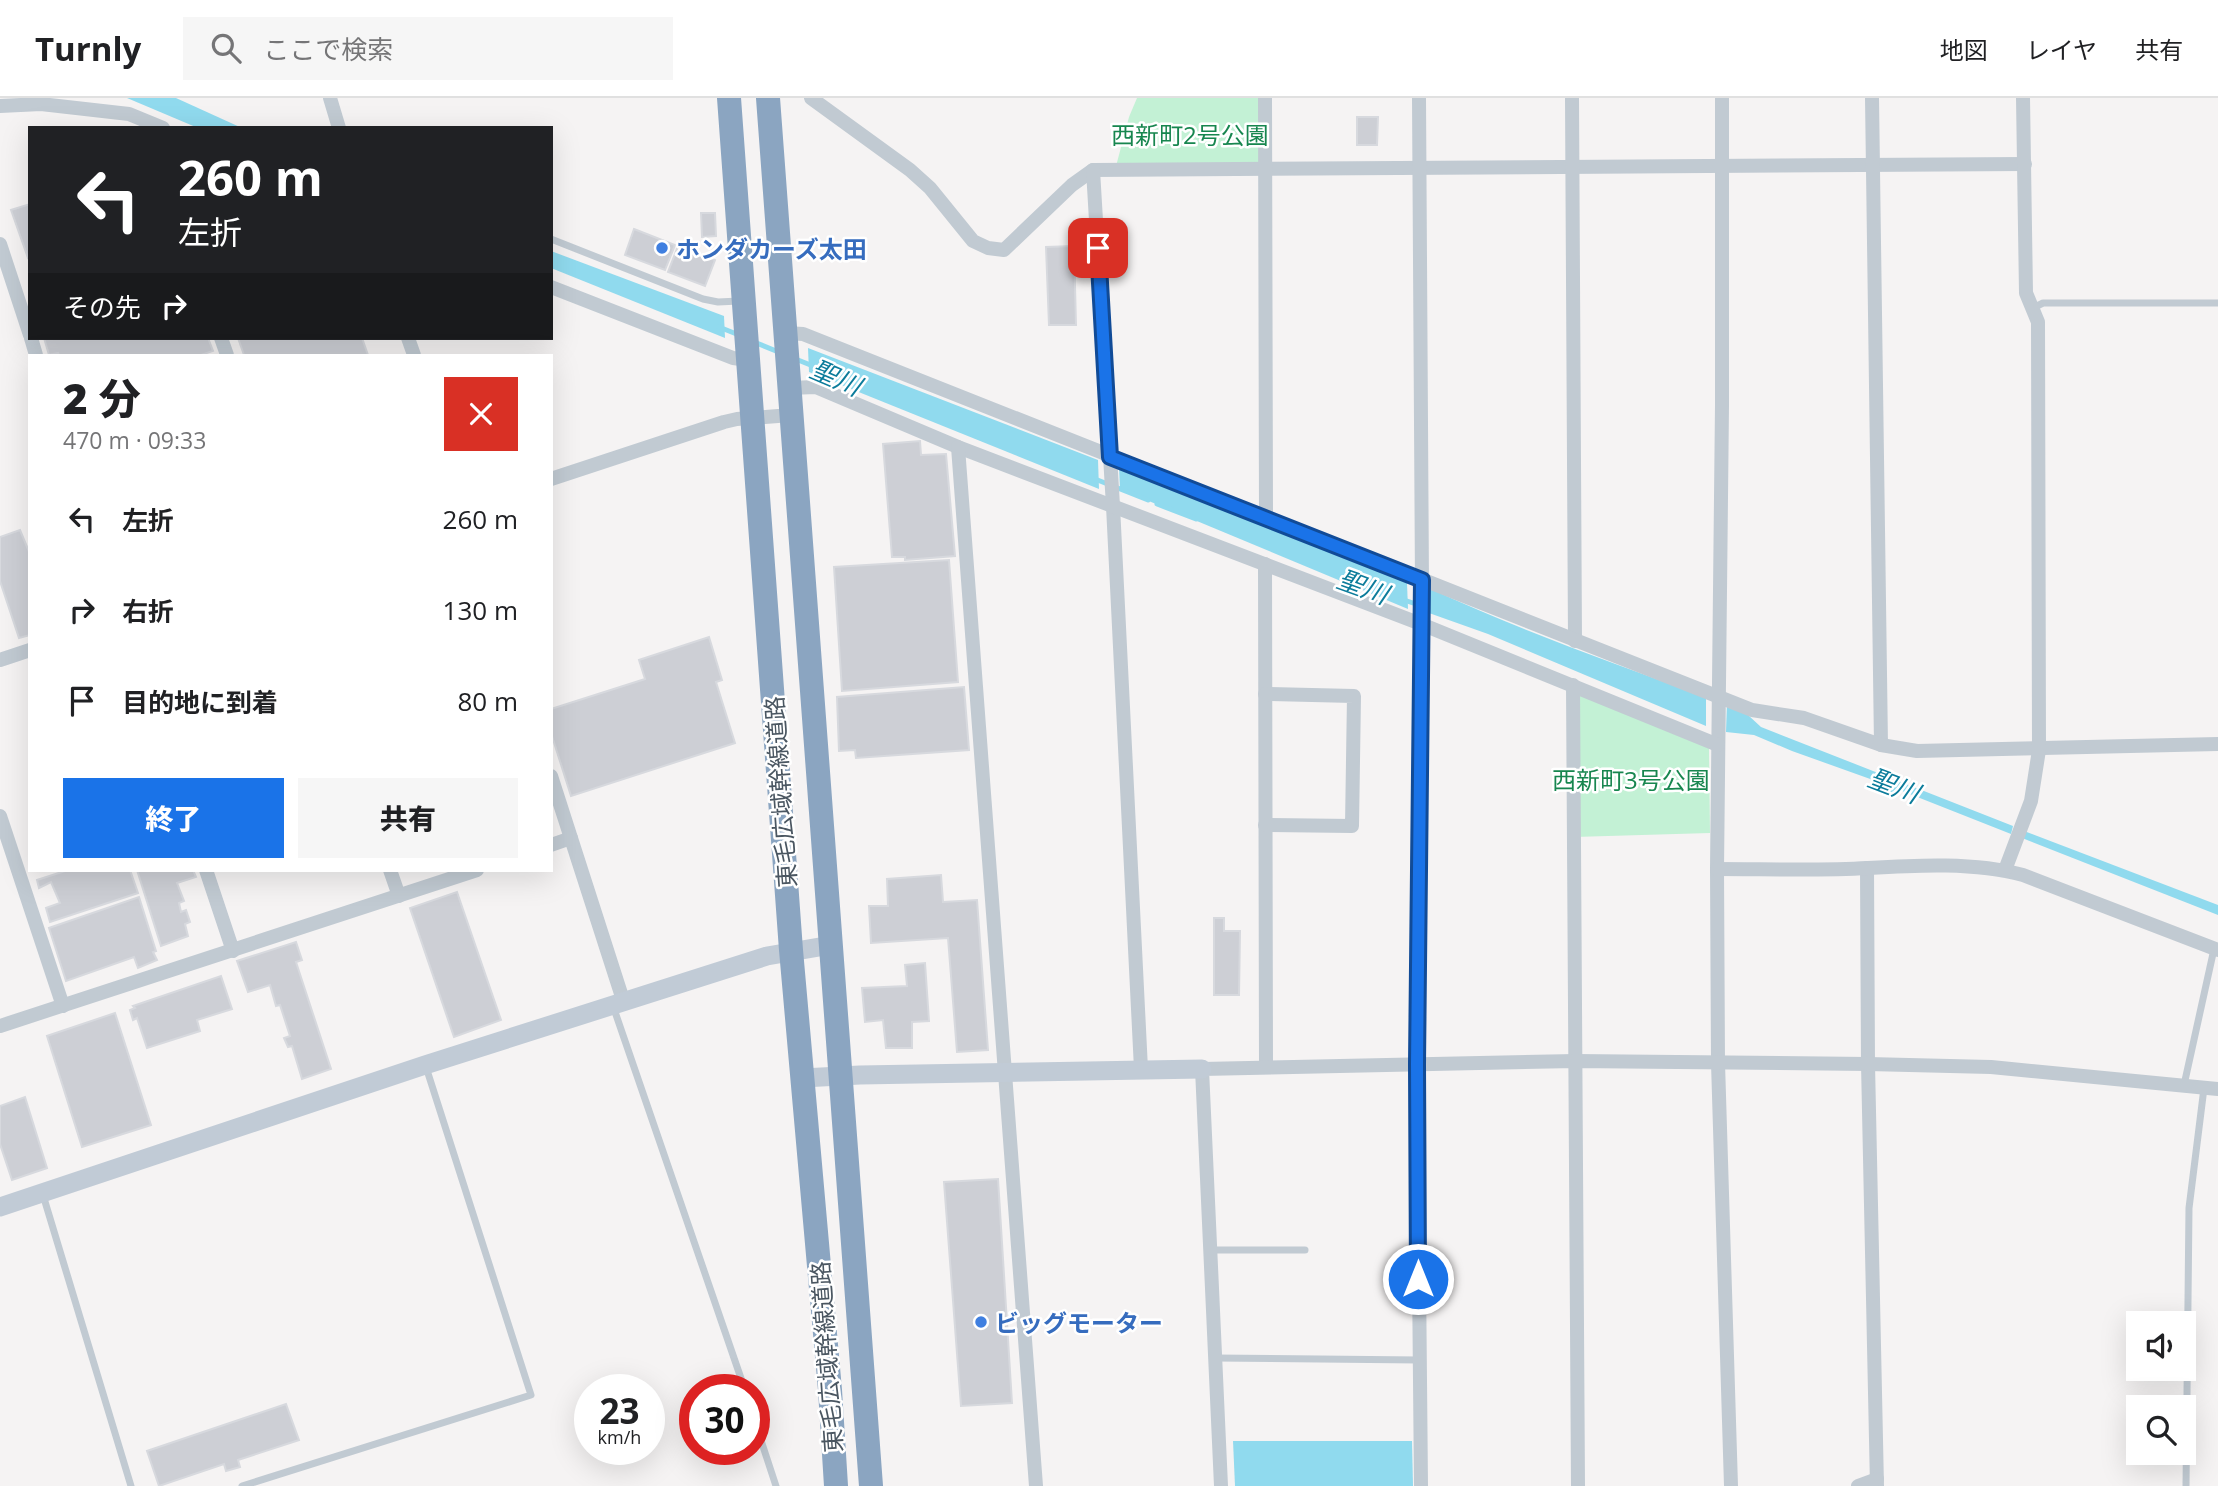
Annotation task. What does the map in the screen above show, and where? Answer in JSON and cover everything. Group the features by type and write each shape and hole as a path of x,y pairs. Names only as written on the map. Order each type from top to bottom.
{"highway":[{"name":"東毛広域幹線道路","path":"729,98 792,950 836,1486"},
{"name":"東毛広域幹線道路","path":"768,98 871,1486"}],"street":[{"path":"330,98 338,126"},
{"path":"811,98 910,170 930,188 973,241 988,248 1004,250 1072,185 1093,170 2025,164"},
{"path":"1265,98 1266,519"},
{"path":"1419,98 1422,582 1417,1064 1421,1486"},
{"path":"1572,98 1575,640"},
{"path":"1722,98 1718,1063 1731,1486"},
{"path":"1872,98 1881,745"},
{"path":"2005,870 2031,801 2039,750 2038,322 2026,293 2023,98"},
{"path":"0,106 41,104 129,114 156,126"},
{"path":"1093,170 1113,502 1141,1069"},
{"path":"0,244 28,330"},
{"path":"553,287 733,358 748,356"},
{"path":"786,335 803,334 1110,461 1575,640 1718,700 1752,710 1804,719 1881,745 1917,751 2218,744"},
{"path":"789,378 958,447 1113,502 1265,564 1421,621 1718,745"},
{"path":"553,478 724,422 791,415"},
{"path":"958,447 1037,1486"},
{"path":"1265,564 1266,1067"},
{"path":"0,660 28,651"},
{"path":"1573,685 1578,1486"},
{"path":"1265,694 1354,696 1352,826 1265,825"},
{"path":"553,782 572,838 619,1005"},
{"path":"0,816 63,1006"},
{"path":"553,844 572,838"},
{"path":"1717,869 1867,868 1903,864 2005,870 2216,949"},
{"path":"1858,1486 1877,1482 1868,1063 1867,868"},
{"path":"207,872 233,951"},
{"path":"391,872 399,896"},
{"path":"0,1026 471,872"},
{"path":"0,1207 425,1065 767,956 831,946"},
{"path":"803,1078 842,1075 1575,1061 1868,1063 1991,1067 2211,1088"},
{"path":"1202,1069 1221,1486"}],"lane":[{"path":"553,240 703,299 744,310"},
{"path":"2033,308 2043,303 2218,303"},
{"path":"2184,1085 2216,949"},
{"path":"619,1005 740,1374"},
{"path":"242,1486 531,1395 425,1065"},
{"path":"2186,1486 2189,1208 2211,1088"},
{"path":"42,1192 131,1486"},
{"path":"1210,1250 1305,1250"},
{"path":"1215,1358 1419,1360"},
{"path":"769,1465 776,1486"}],"green space":[{"name":"西新町2号公園","path":"1137,98 1265,98 1266,167 1115,170"},
{"name":"西新町3号公園","path":"1573,692 1709,748 1710,833 1574,837"}],"water":[{"path":"127,98 176,98 238,126 193,126"},
{"path":"553,252 724,316 725,338 553,269"},
{"path":"808,348 1098,460 1099,489 809,372"},
{"path":"1119,467 1407,583 1408,609 1120,489"},
{"path":"1429,588 1532,632 1706,697 1706,726 1488,634 1429,613"},
{"path":"1727,703 1748,715 1761,727 2013,826 2011,834 1897,789 1891,797 1885,796 1887,785 1754,735 1726,732"},
{"path":"2024,831 2218,905 2218,915 2022,838"},
{"path":"1233,1441 1412,1441 1413,1486 1235,1486"}],"building":[{"path":"1357,117 1378,117 1377,145 1357,145"},
{"path":"28,205 28,258 11,210"},
{"path":"701,213 715,213 716,236 702,237"},
{"path":"634,229 675,245 665,270 625,255"},
{"path":"678,246 715,260 705,286 668,272"},
{"path":"1074,246 1076,325 1049,325 1046,247"},
{"path":"45,340 209,340 213,351 204,354 49,354"},
{"path":"239,340 363,340 368,354 244,354"},
{"path":"920,441 921,455 946,454 955,556 905,560 905,557 892,557 883,444"},
{"path":"20,530 28,549 28,636 19,638 0,581 0,537"},
{"path":"949,560 958,682 842,691 834,567"},
{"path":"709,637 722,680 716,682 735,743 571,796 553,739 553,708 645,679 639,660"},
{"path":"964,687 969,750 856,758 855,750 839,751 837,697"},
{"path":"62,872 131,872 138,893 50,922 46,908 60,903 51,882 39,888 37,880"},
{"path":"138,872 194,872 196,877 177,883 184,901 179,903 181,912 186,910 190,922 185,924 188,936 161,946"},
{"path":"941,875 943,902 977,900 988,1050 957,1052 948,938 871,943 869,906 888,906 887,879"},
{"path":"457,892 501,1020 454,1037 410,908"},
{"path":"139,897 157,960 138,968 134,957 66,981 49,928"},
{"path":"1214,918 1224,918 1224,931 1240,931 1239,995 1214,995"},
{"path":"296,942 302,960 296,962 331,1069 302,1079 292,1046 288,1047 284,1038 290,1036 270,985 248,992 237,961"},
{"path":"925,963 929,1021 912,1022 912,1048 886,1048 883,1020 865,1022 862,988 907,986 905,965"},
{"path":"221,976 232,1009 197,1020 200,1031 147,1048 137,1018 133,1020 130,1010 135,1008 133,1006"},
{"path":"115,1013 151,1125 82,1147 47,1036"},
{"path":"25,1097 47,1168 12,1180 0,1144 0,1106"},
{"name":"ビッグモーター","path":"998,1179 1012,1403 961,1406 944,1182"},
{"path":"286,1404 299,1440 238,1460 240,1467 226,1471 224,1464 159,1486 147,1451"}],"waterway":[{"name":"聖川","path":"719,327 739,335"},
{"name":"聖川","path":"754,342 781,353"},
{"name":"聖川","path":"793,358 813,366"},
{"name":"聖川","path":"1095,479 1148,500"},
{"name":"聖川","path":"1157,504 1196,519"},
{"name":"聖川","path":"1401,599 1422,606"}],"place":[{"name":"ホンダカーズ太田","path":"662,248"},
{"name":"ビッグモーター","path":"981,1322"}],"route":[{"path":"1098,248 1110,457 1422,580 1417,1064 1418,1279"}]}
